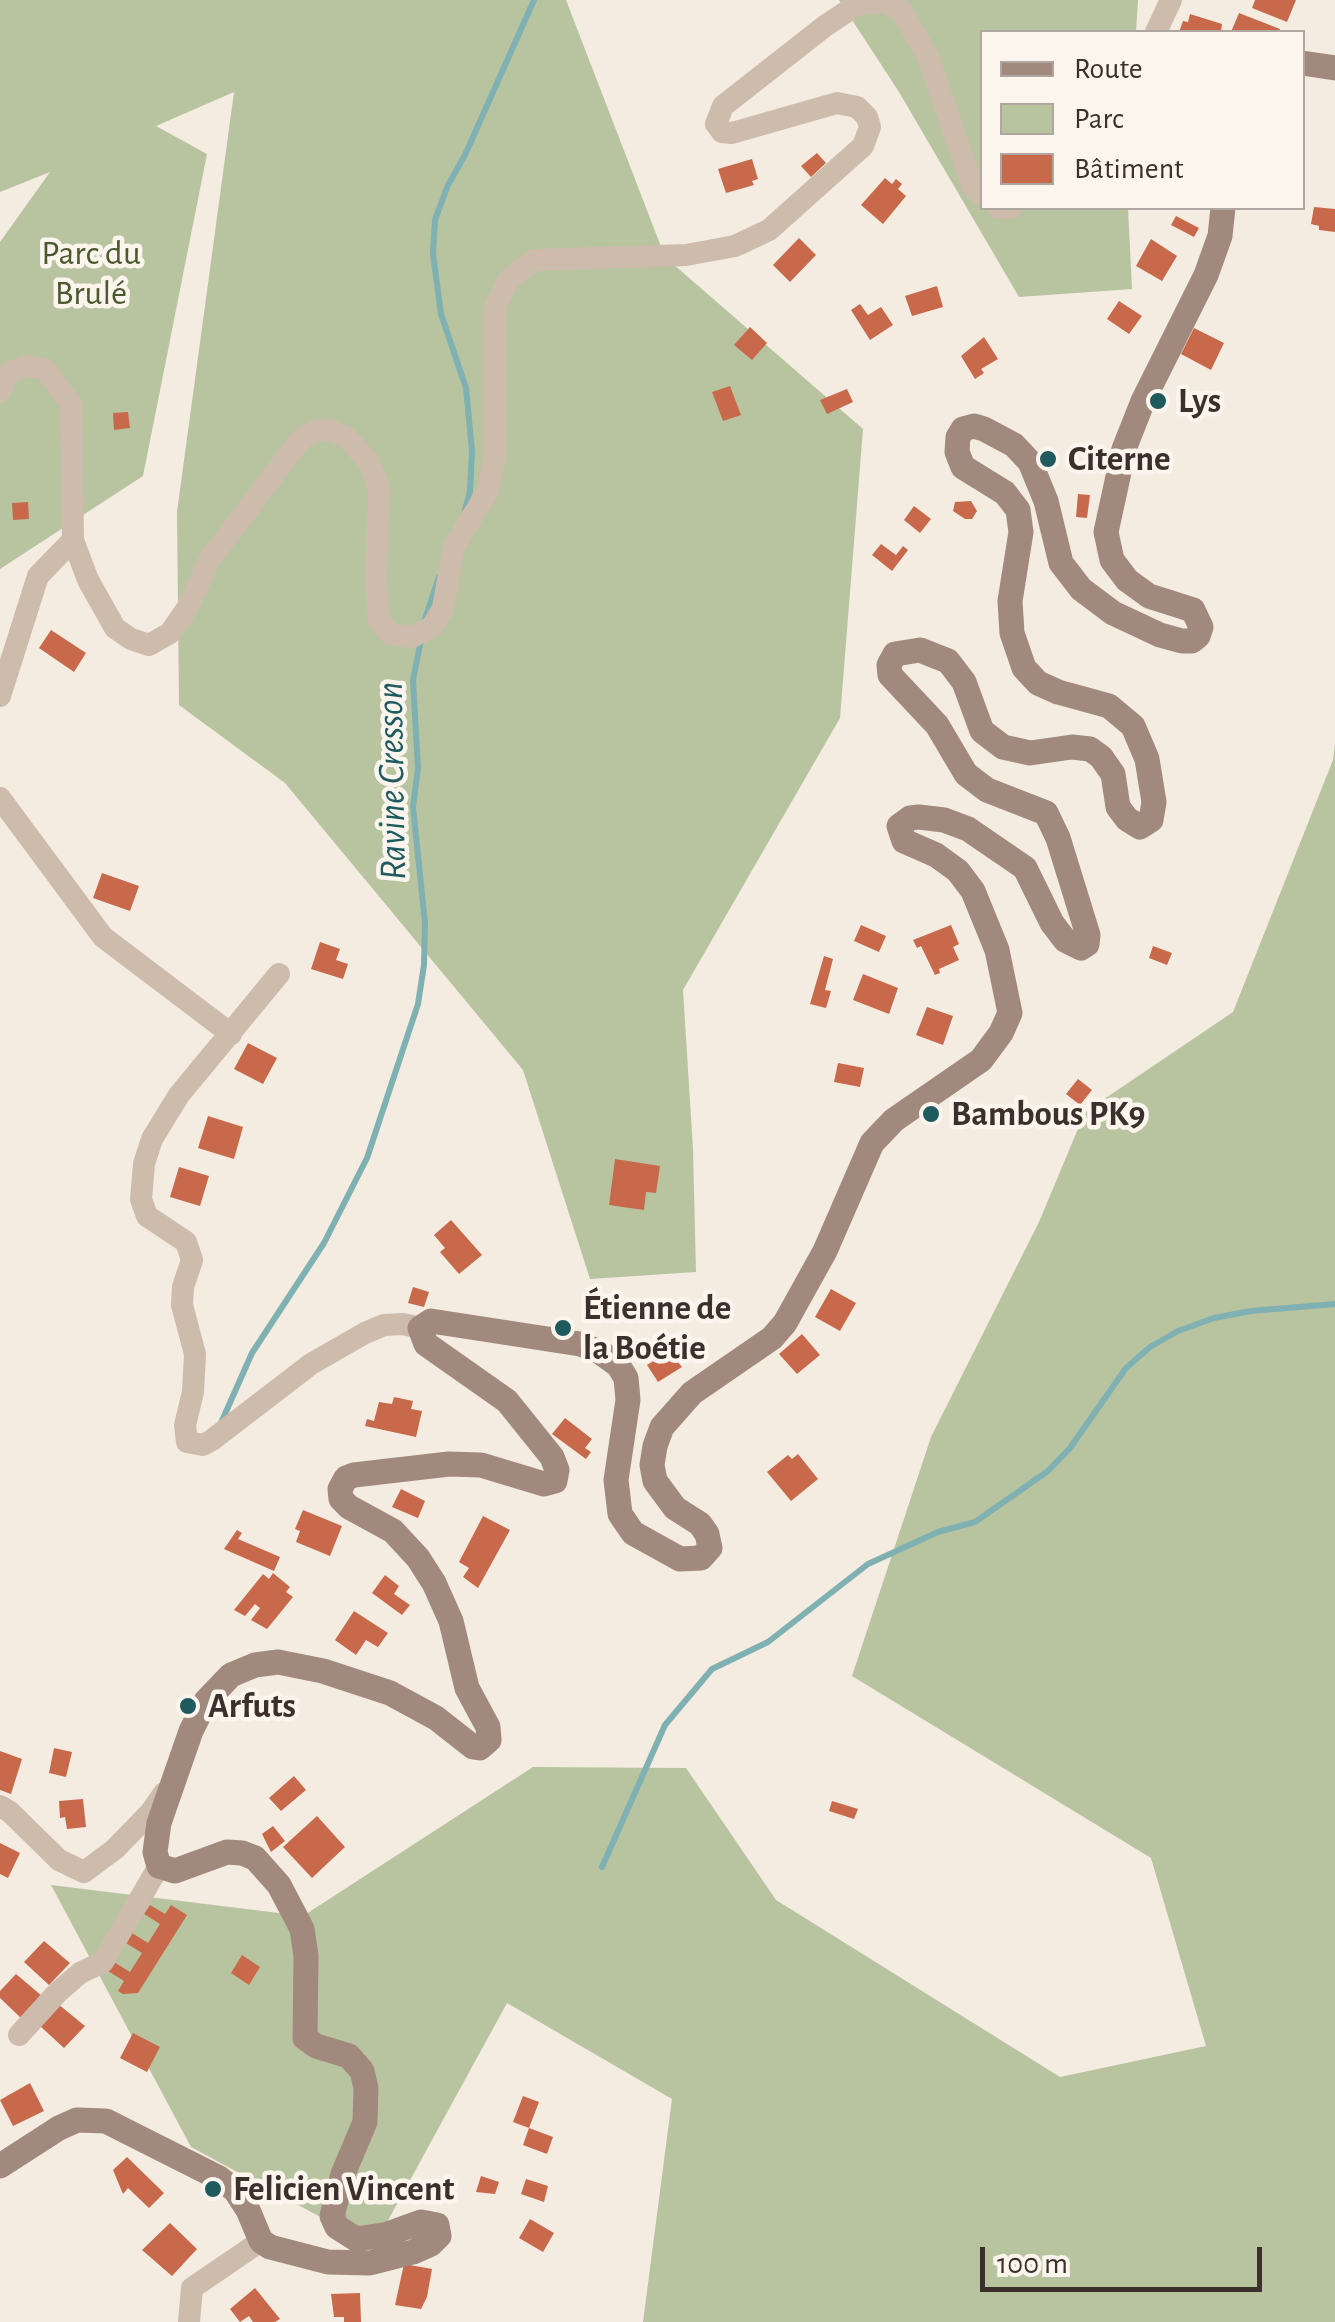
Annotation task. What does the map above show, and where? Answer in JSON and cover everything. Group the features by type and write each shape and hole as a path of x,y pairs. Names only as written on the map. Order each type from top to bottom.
{"main road":[{"path":"1305,63 1335,68"},
{"path":"0,2166 58,2128 78,2120 92,2120 124,2129 219,2178 241,2200 261,2241 270,2247 328,2262 370,2263 432,2244 440,2233 436,2225 421,2222 386,2235 356,2239 338,2227 332,2216 343,2174 365,2122 366,2088 362,2071 350,2056 316,2046 305,2038 306,1956 302,1929 279,1886 255,1858 242,1852 227,1852 175,1871 159,1866 155,1852 159,1823 192,1731 206,1701 231,1675 274,1662 390,1693 436,1718 474,1747 480,1748 489,1740 488,1727 468,1688 451,1621 434,1583 393,1531 341,1499 340,1489 346,1478 354,1474 449,1464 481,1465 544,1484 555,1481 557,1470 552,1457 507,1400 426,1344 420,1328 431,1320 580,1344 609,1358 626,1378 628,1400 616,1480 620,1514 633,1533 680,1559 702,1558 710,1548 700,1524 675,1508 655,1482 654,1446 662,1427 692,1393 772,1338 785,1323 840,1222 872,1142 894,1120 980,1060 1002,1034 1010,1013 997,950 974,891 958,870 904,840 899,826 919,817 968,828 1025,868 1052,924 1065,940 1081,948 1088,935 1058,838 1046,813 987,790 966,774 936,725 890,676 894,654 920,650 948,662 964,682 982,730 1004,747 1030,753 1072,747 1090,749 1113,774 1118,806 1127,820 1140,827 1151,820 1154,802 1147,758 1133,726 1109,706 1038,683 1024,668 1012,634 1010,601 1021,532 1018,510 1004,493 963,467 957,452 958,437 963,429 984,429 1014,446 1030,462 1046,501 1061,564 1082,590 1113,612 1160,635 1182,641 1198,636 1201,628 1193,610 1149,596 1127,580 1112,560 1106,532 1124,449 1206,275 1220,236 1222,210"}],"street":[{"path":"1157,30 1171,0"},
{"path":"0,392 8,374 26,366 45,369 70,404 73,540 88,580 116,628 149,645 170,632 188,608 210,559 300,440 314,431 328,430 345,436 368,461 380,488 376,581 379,621 390,634 412,637 432,627 443,608 454,546 488,491 495,456 495,306 509,278 534,260 686,255 735,246 770,230 863,146 870,127 867,117 857,108 838,103 732,133 722,132 716,124 722,106 858,4 884,2 902,11 928,58 972,187 980,193"},
{"path":"0,696 38,576 73,540"},
{"path":"0,798 103,937 231,1034"},
{"path":"279,974 179,1095 152,1139 142,1181 141,1199 147,1216 186,1242 192,1260 183,1286 182,1305 195,1354 193,1392 185,1424 187,1442 203,1445 212,1440 311,1364 365,1332 403,1324 420,1328"},
{"path":"0,1806 59,1860 84,1872 115,1849 150,1814 179,1770"},
{"path":"19,2036 57,1992 80,1972 103,1962 159,1866"},
{"path":"189,2322 192,2288 261,2241"}],"green space":[{"name":"Parc du Brulé","path":"0,0 566,0 665,257 863,429 840,718 683,990 696,1272 590,1279 523,1070 285,783 179,705 177,512 234,92 156,126 207,154 143,476 0,569 0,242 50,172 0,192"},
{"path":"839,0 1138,0 1136,30 980,30 980,210 1128,210 1132,289 1019,297 899,92"},
{"path":"1335,744 1335,2322 643,2322 672,2099 507,2003 374,2246 191,2147 51,1885 303,1916 533,1767 686,1768 776,1900 1060,2077 1206,2046 1151,1858 852,1676 931,1437 1039,1222 1085,1112 1233,1012 1333,760"}],"building":[{"path":"1255,0 1296,0 1287,22 1252,8"},
{"path":"1239,13 1280,29 1280,30 1232,30"},
{"path":"1190,14 1222,24 1221,30 1180,30 1183,21 1188,22"},
{"path":"817,153 826,163 811,177 801,166"},
{"path":"752,159 758,179 752,181 754,185 726,193 718,169"},
{"path":"885,178 892,184 896,179 902,184 898,189 906,196 883,224 861,205"},
{"path":"1314,207 1335,209 1335,232 1319,230 1319,226 1311,224"},
{"path":"1176,216 1199,228 1194,237 1171,225"},
{"path":"799,238 816,255 790,282 773,265"},
{"path":"1151,239 1177,256 1162,281 1136,266"},
{"path":"937,286 943,307 912,316 905,296"},
{"path":"1119,301 1142,316 1129,334 1107,319"},
{"path":"860,304 868,315 881,307 893,325 870,340 851,310"},
{"path":"750,327 767,343 752,360 734,345"},
{"path":"1194,328 1224,343 1211,370 1181,354"},
{"path":"984,337 998,359 981,369 984,373 975,379 961,356"},
{"path":"730,386 741,415 723,421 712,392"},
{"path":"847,389 853,402 827,414 820,400"},
{"path":"128,412 130,428 114,430 113,413"},
{"path":"1078,494 1090,495 1087,518 1076,517"},
{"path":"971,501 977,511 972,519 953,511 955,502"},
{"path":"28,502 29,519 13,520 12,503"},
{"path":"914,506 931,519 920,533 904,520"},
{"path":"881,544 896,555 903,546 908,550 892,571 872,555"},
{"path":"51,630 86,653 74,672 39,648"},
{"path":"102,873 139,886 130,911 93,898"},
{"path":"861,925 886,936 879,952 854,941"},
{"path":"951,925 959,944 953,947 959,960 935,975 921,946 917,948 913,940"},
{"path":"320,942 340,949 336,960 348,964 343,979 311,969"},
{"path":"1153,946 1172,953 1167,965 1149,958"},
{"path":"824,956 833,959 825,990 831,991 826,1008 810,1004"},
{"path":"863,974 898,988 889,1014 853,1000"},
{"path":"927,1007 953,1016 943,1045 916,1035"},
{"path":"248,1043 277,1058 263,1084 234,1069"},
{"path":"838,1063 864,1068 860,1087 834,1082"},
{"path":"1078,1079 1092,1090 1080,1105 1066,1094"},
{"path":"208,1116 243,1127 234,1159 198,1148"},
{"path":"615,1159 660,1166 656,1193 646,1192 644,1210 609,1205"},
{"path":"179,1167 209,1176 200,1206 170,1197"},
{"path":"451,1220 482,1255 459,1274 440,1252 445,1248 434,1235"},
{"path":"413,1287 429,1292 424,1307 408,1303"},
{"path":"831,1289 856,1303 840,1331 815,1317"},
{"path":"802,1334 820,1355 797,1374 779,1354"},
{"path":"671,1350 674,1355 680,1350 685,1358 678,1362 682,1367 658,1382 647,1365"},
{"path":"394,1397 413,1401 411,1409 422,1411 416,1437 365,1426 367,1419 374,1421 379,1402 392,1404"},
{"path":"565,1418 592,1439 585,1448 591,1452 586,1459 552,1434"},
{"path":"798,1454 818,1479 791,1501 767,1472 788,1455 792,1459"},
{"path":"401,1489 425,1501 418,1518 392,1507"},
{"path":"303,1510 342,1526 330,1556 296,1542 300,1531 295,1529"},
{"path":"483,1516 510,1530 478,1588 463,1577 469,1568 459,1562"},
{"path":"237,1530 242,1533 238,1539 280,1557 274,1571 224,1549"},
{"path":"273,1573 290,1587 286,1592 293,1597 267,1629 251,1620 260,1608 255,1604 245,1616 234,1610 263,1574 269,1579"},
{"path":"385,1575 399,1586 394,1594 410,1605 402,1615 372,1593"},
{"path":"354,1611 388,1633 378,1647 366,1640 356,1655 335,1640"},
{"path":"54,1748 72,1752 66,1777 49,1773"},
{"path":"0,1751 22,1759 11,1794 0,1790"},
{"path":"294,1776 306,1790 281,1811 269,1798"},
{"path":"83,1799 86,1827 67,1829 65,1817 60,1818 59,1801"},
{"path":"832,1801 858,1809 854,1819 829,1811"},
{"path":"317,1816 345,1847 312,1878 283,1847"},
{"path":"273,1826 285,1841 271,1852 262,1834"},
{"path":"0,1843 20,1853 8,1878 0,1874"},
{"path":"150,1905 165,1914 171,1905 187,1915 138,1993 123,1994 118,1991 124,1981 108,1971 114,1962 130,1972 142,1953 126,1943 132,1933 148,1943 160,1924 144,1914"},
{"path":"44,1941 70,1963 49,1985 24,1962"},
{"path":"242,1955 260,1967 249,1985 231,1973"},
{"path":"16,1974 42,1996 21,2018 0,1998 0,1991"},
{"path":"58,2004 85,2026 64,2048 39,2025"},
{"path":"133,2033 160,2047 147,2072 120,2058"},
{"path":"30,2083 44,2111 13,2126 0,2100"},
{"path":"523,2096 539,2102 529,2128 513,2122"},
{"path":"529,2128 553,2137 547,2154 523,2145"},
{"path":"127,2157 164,2193 149,2208 128,2188 123,2194 113,2170"},
{"path":"481,2176 499,2182 495,2194 476,2192"},
{"path":"526,2179 548,2186 544,2202 521,2194"},
{"path":"530,2219 554,2233 543,2252 519,2238"},
{"path":"170,2223 197,2249 172,2276 142,2250"},
{"path":"404,2264 432,2269 421,2309 395,2305"},
{"path":"255,2288 280,2319 253,2322 249,2316 240,2322 230,2309"},
{"path":"360,2293 361,2322 344,2322 344,2317 334,2317 331,2294"}],"waterway":[{"name":"Ravine Cresson","path":"465,510 472,451 466,388 441,314 433,254 435,220 534,0"},
{"name":"Ravine Cresson","path":"424,622 439,577"},
{"name":"Ravine Cresson","path":"221,1423 252,1353 324,1243 367,1158 418,1004 425,923 413,807 418,768 413,680 421,640"},
{"path":"602,1867 665,1725 712,1669 768,1642 868,1564 938,1532 975,1522 1048,1471 1070,1448 1126,1368 1150,1347 1178,1331 1214,1318 1335,1304"}],"place":[{"name":"Lys","path":"1158,401"},
{"name":"Citerne","path":"1048,459"},
{"name":"Bambous PK9","path":"931,1114"},
{"name":"Étienne de la Boétie","path":"563,1328"},
{"name":"Arfuts","path":"188,1706"},
{"name":"Felicien Vincent","path":"213,2189"}]}
